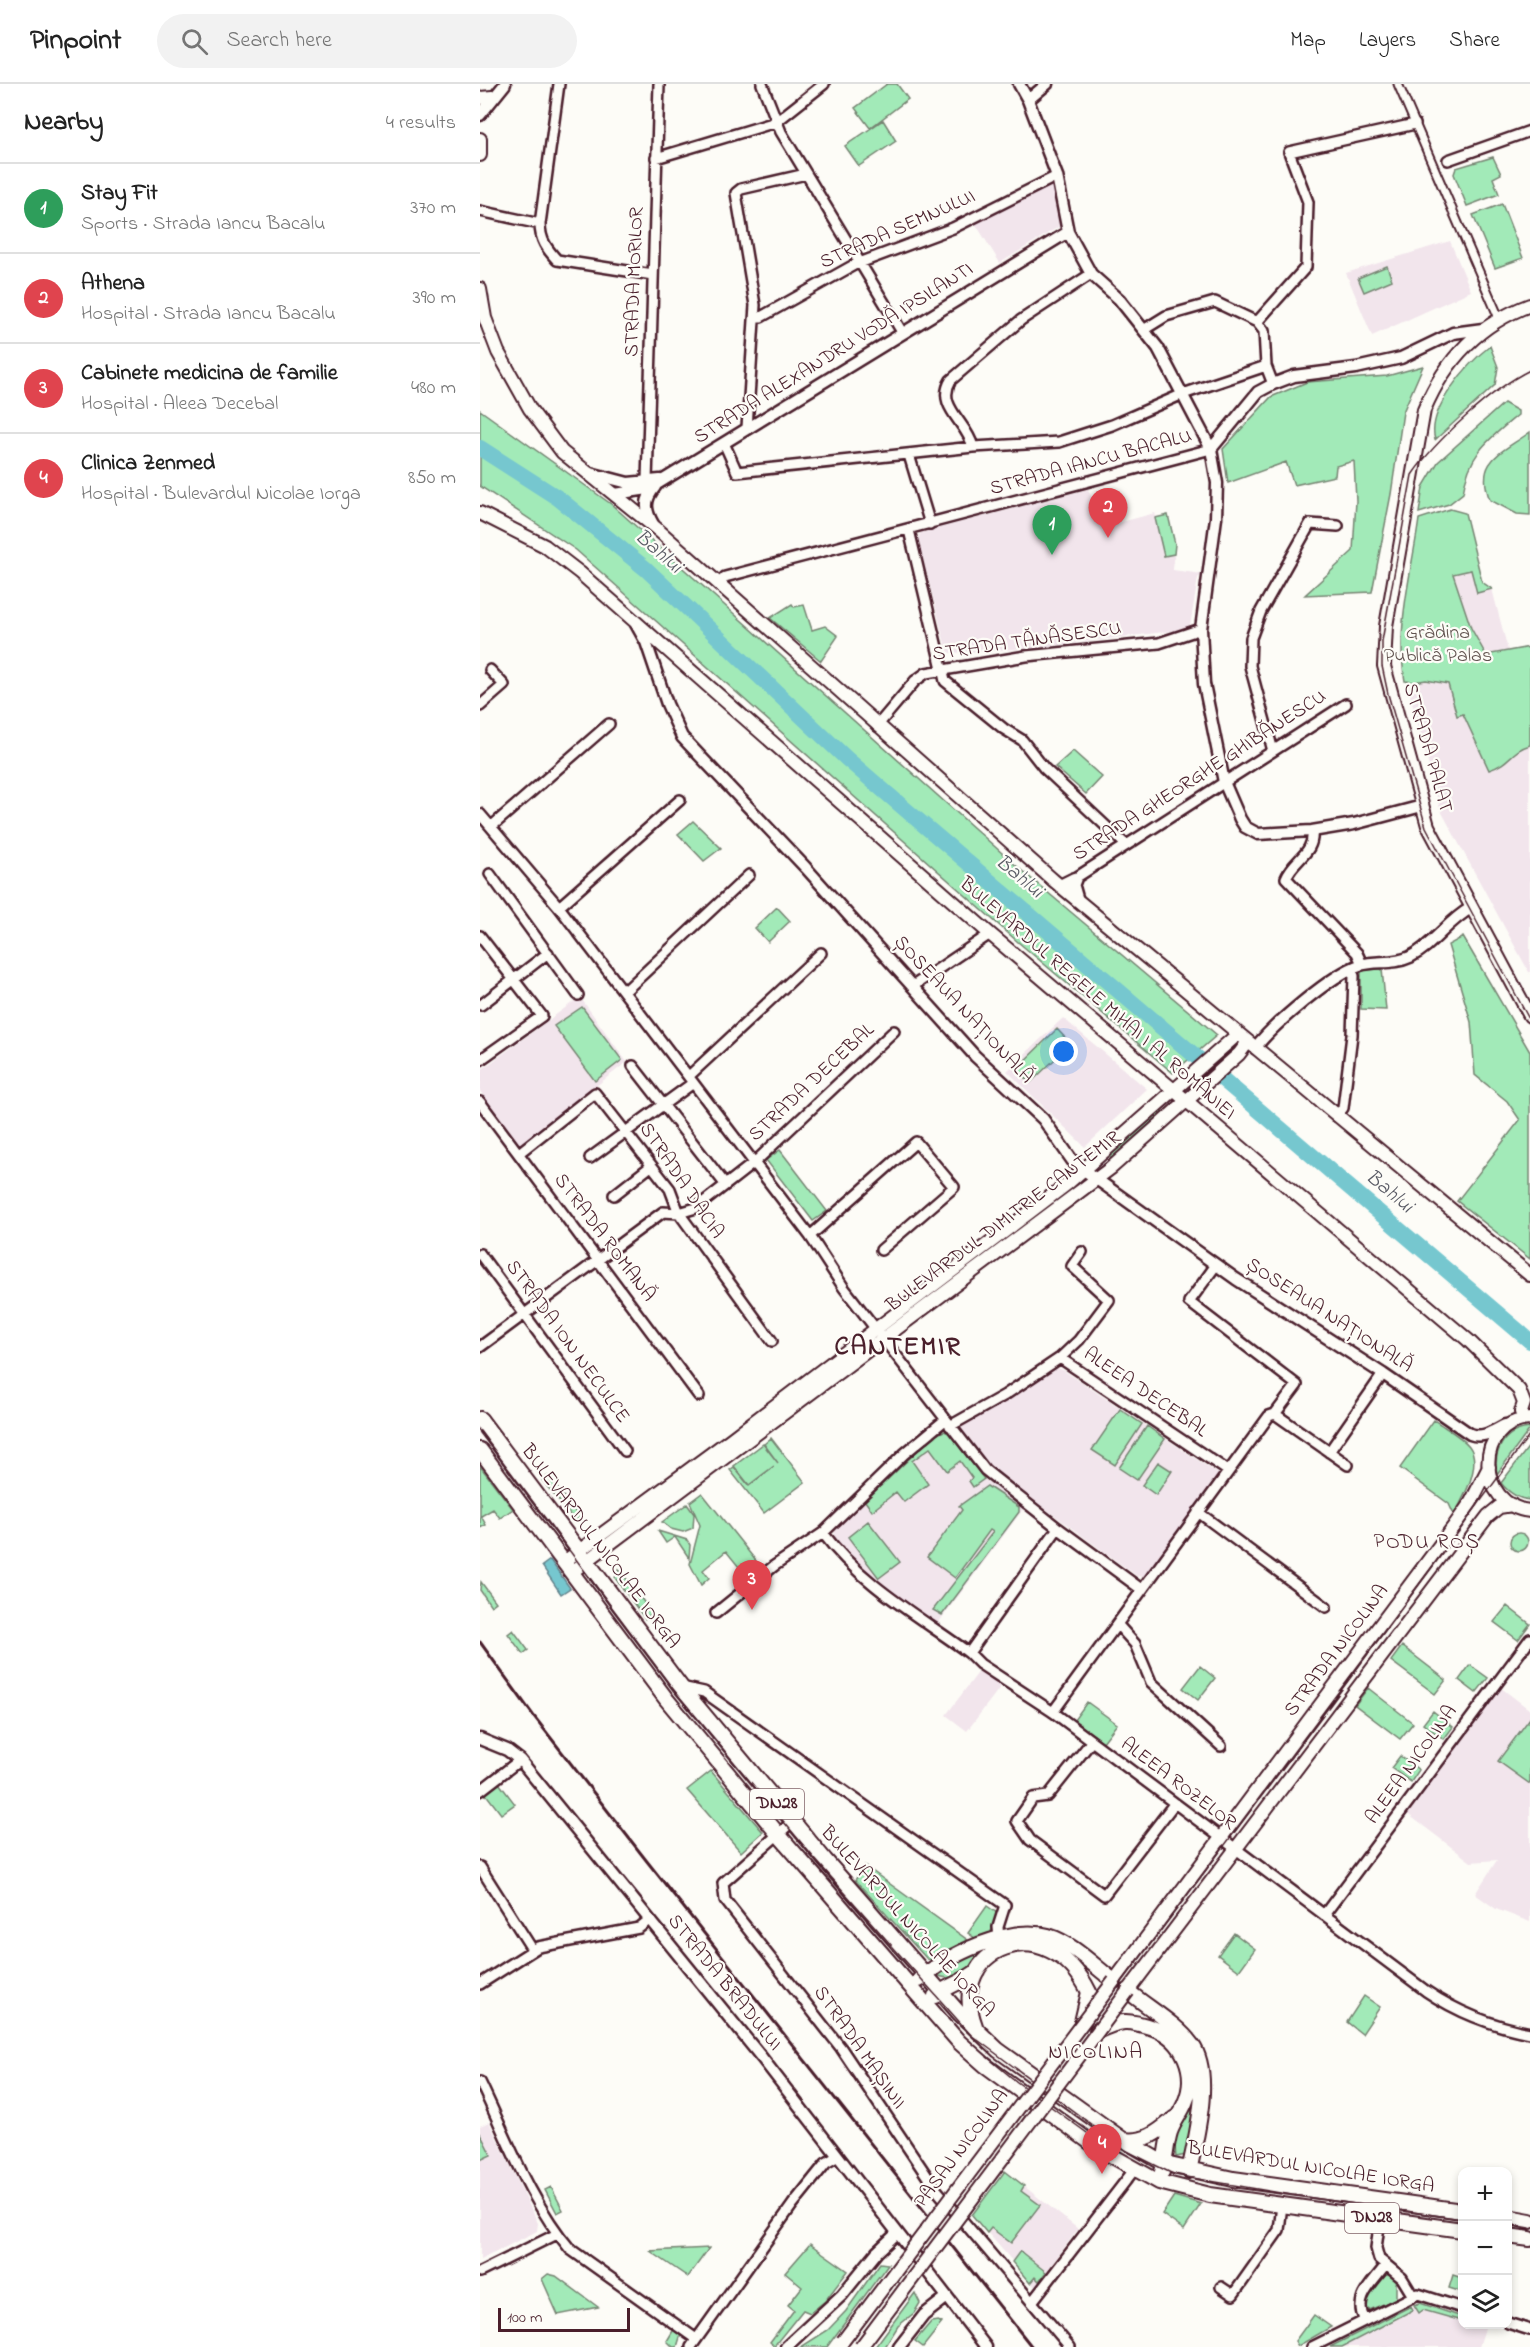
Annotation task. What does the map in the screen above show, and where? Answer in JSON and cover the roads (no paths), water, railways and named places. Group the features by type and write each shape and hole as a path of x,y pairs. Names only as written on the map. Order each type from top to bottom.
{"main road":[{"path":"480,139 480,155"},
{"path":"480,290 482,315 498,352 530,409 562,452 657,529 1060,886 1530,1275"},
{"name":"STRADA PALAT","path":"1530,305 1499,318 1483,329 1449,362 1434,384 1424,410 1384,639 1384,666 1390,694 1422,806 1436,844 1530,1016"},
{"name":"ȘOSEAUA NAȚIONALĂ","path":"482,518 545,546 633,619"},
{"name":"BULEVARDUL REGELE MIHAI I AL ROMÂNIEI","path":"633,619 990,934 1490,1360 1519,1390 1524,1403 1525,1416"},
{"path":"1060,886 1074,879"},
{"name":"BULEVARDUL DIMITRIE CANTEMIR","path":"879,1334 1083,1171 1228,1044 1247,1041"},
{"name":"BULEVARDUL DIMITRIE CANTEMIR","path":"568,1567 879,1334 1111,1168 1239,1054 1247,1041"},
{"path":"1508,1424 1525,1416 1530,1402"},
{"name":"BULEVARDUL NICOLAE IORGA","path":"480,1419 681,1687 792,1821 977,2032 1122,2139 1165,2164 1189,2171 1458,2210"},
{"name":"STRADA NICOLINA","path":"1114,1981 1454,1526 1474,1497 1489,1467 1491,1447 1508,1424"},
{"name":"BULEVARDUL NICOLAE IORGA","path":"480,1450 667,1700 778,1834 911,1987 959,2042 985,2065 1063,2123 1134,2170 1159,2182 1209,2195 1458,2229"},
{"path":"1489,1467 1494,1489 1512,1505 1529,1511"},
{"name":"STRADA NICOLINA","path":"1128,1991 1488,1516 1498,1507 1512,1505"},
{"path":"911,1987 925,1974 978,1946 999,1939 1030,1934 1068,1947 1114,1981"},
{"path":"926,2004 946,1986 968,1978 995,1952 1011,1945 1045,1941 1065,1958 1089,1992 1082,2022"},
{"path":"977,2032 968,2000 969,1989 979,1969"},
{"name":"PASAJ NICOLINA","path":"841,2344 1114,1981"},
{"path":"1128,1991 1187,2048 1201,2068 1202,2088 1189,2171"},
{"name":"PASAJ NICOLINA","path":"861,2347 1128,1991"},
{"path":"1097,2031 1118,2022 1130,2020 1162,2031 1187,2048 1190,2087 1184,2105 1175,2118 1142,2140 1122,2139"},
{"path":"1159,2182 1175,2118"},
{"path":"1512,2218 1530,2221"},
{"path":"1512,2236 1530,2239"}],"street":[{"path":"559,84 540,224 540,233 546,248 557,260 653,275"},
{"name":"STRADA MORILOR","path":"657,482 653,275 659,84"},
{"path":"762,84 776,122 902,332"},
{"path":"656,158 776,122 824,84"},
{"path":"1019,84 1028,100 1057,176 1068,232 1091,274 1119,299 1145,329 1183,394 1211,449 1217,483 1216,518 1201,628 1205,699 1224,782 1240,819 1245,827 1257,834 1312,831 1354,824 1422,806"},
{"path":"1028,100 1047,84"},
{"path":"1398,84 1499,318"},
{"path":"480,115 495,91"},
{"path":"1257,322 1306,267 1308,202 1289,152 1415,124"},
{"path":"1448,160 1530,132"},
{"path":"747,428 755,316 736,193 741,189 806,174"},
{"name":"STRADA SEMNULUI","path":"755,316 761,317 860,262 953,228 1057,176"},
{"path":"480,211 540,224"},
{"name":"STRADA ALEXANDRU VODĂ IPSILANTI","path":"615,494 648,489 1068,232"},
{"path":"973,447 946,400 946,389 951,380 1021,320 1091,274"},
{"path":"1145,329 1166,316 1215,302 1257,322 1264,331 1266,366 1273,384"},
{"name":"STRADA IANCU BACALU","path":"719,584 725,577 1211,449 1258,392 1273,384 1294,376 1356,368 1401,358 1453,333 1483,329"},
{"path":"724,442 737,472 973,447 1059,442 1112,425 1183,394 1266,366"},
{"path":"909,455 930,524"},
{"path":"587,472 628,483 657,482"},
{"path":"657,482 646,504 647,513 657,529"},
{"path":"1273,751 1250,666 1254,624 1310,524 1338,526"},
{"path":"909,530 945,681 1004,729 1022,740 1044,768 1126,845"},
{"name":"ȘOSEAUA NAȚIONALĂ","path":"633,619 646,642 667,704 682,737 983,1064 1043,1119 1083,1171 1290,1316 1383,1374 1470,1434 1486,1435 1508,1424"},
{"name":"STRADA TĂNĂSESCU","path":"877,726 915,681 926,673 1026,656 1159,643 1201,628"},
{"path":"480,706 504,685 490,670"},
{"name":"STRADA GHEORGHE GHIBĂNESCU","path":"1074,879 1346,704"},
{"path":"491,827 609,724"},
{"path":"559,907 680,800"},
{"name":"STRADA DECEBAL","path":"480,814 559,907 755,1162 879,1334"},
{"path":"1312,831 1313,841 1309,850 1286,878 1357,953 1362,964"},
{"path":"490,874 578,995"},
{"path":"624,992 749,875"},
{"path":"1074,879 1078,899"},
{"path":"1247,1041 1334,977 1362,964 1391,964 1409,957 1430,944 1452,919 1471,908"},
{"path":"913,986 990,934"},
{"path":"480,1060 542,1016 481,941"},
{"path":"590,1158 664,1104 822,953"},
{"path":"481,1005 548,954"},
{"path":"1336,1116 1343,1108 1352,1035 1354,976 1351,969"},
{"name":"STRADA DECEBAL","path":"755,1162 894,1031"},
{"path":"633,1066 724,1184"},
{"name":"STRADA DACIA","path":"519,1153 595,1093 670,1189 679,1213 772,1341"},
{"name":"STRADA ROMANĂ","path":"480,1102 699,1396"},
{"path":"480,1120 488,1113"},
{"path":"810,1236 915,1142 954,1187 881,1250"},
{"path":"480,1347 597,1258 663,1212 679,1213 696,1208 755,1162"},
{"path":"614,1195 651,1166"},
{"path":"1060,1358 1079,1340 1109,1300 1072,1266 1082,1252"},
{"name":"STRADA ION NECULCE","path":"480,1254 625,1451"},
{"path":"1053,1712 1269,1416 1275,1414 1297,1385 1189,1302 1216,1265"},
{"path":"879,1334 947,1423 992,1476 1141,1589"},
{"name":"ALEEA DECEBAL","path":"716,1613 774,1566 823,1533 904,1455 947,1423 1005,1395 1060,1358 1228,1471"},
{"path":"1329,1452 1383,1374"},
{"path":"1275,1414 1348,1465"},
{"path":"1198,1512 1326,1607"},
{"path":"969,1653 1058,1528"},
{"name":"ALEEA ROZELOR","path":"823,1533 838,1553 863,1577 969,1653 980,1664 1053,1712 1447,2005 1484,2020 1530,2032"},
{"path":"1117,1624 1135,1644 1151,1682 1221,1746"},
{"name":"ALEEA NICOLINA","path":"1324,1915 1530,1639"},
{"path":"681,1687 704,1692 1005,1905 998,1927 999,1939"},
{"name":"STRADA BRADULUI","path":"480,1739 507,1750 520,1760 762,2058 986,2347"},
{"path":"1091,1742 1048,1796 1033,1798 1017,1821 1030,1840 1104,1895 1174,1804"},
{"path":"480,1791 520,1760"},
{"name":"STRADA MAȘINII","path":"792,1821 723,1883 725,1900 841,2048 902,2143 935,2188 1032,2302"},
{"path":"480,1867 532,1949"},
{"path":"480,1984 532,1949 639,1928 649,1920"},
{"path":"480,2082 532,2190 557,2234 570,2249 694,2343 793,2204 826,2163 838,2156"},
{"path":"1070,2347 1032,2302 1134,2170"},
{"path":"1221,2287 1233,2295 1279,2230 1282,2205"},
{"path":"1380,2219 1376,2248 1379,2259 1402,2278 1413,2296"},
{"path":"786,2347 842,2295 877,2252 897,2233"},
{"path":"480,2272 557,2234"},
{"path":"1365,2320 1360,2312 1359,2302 1385,2266"},
{"path":"1312,2347 1418,2294 1458,2307"},
{"path":"899,2347 924,2315 946,2296"},
{"path":"1512,2324 1530,2330"}],"water":[{"path":"550,1560 570,1588 561,1594 542,1566"}],"waterway":[{"name":"Bahlui","path":"480,448 558,498 646,569 847,759 1530,1341"}],"tram line":[{"path":"1530,370 1499,389 1466,416 1422,461 1412,475 1382,641 1382,666 1388,694 1426,827 1530,1021"},
{"path":"480,1431 673,1689 814,1858 971,2035 1127,2151 1175,2175 1292,2195 1458,2218"},
{"path":"847,2347 1331,1704 1530,1434"},
{"path":"987,2057 1087,2133"},
{"path":"1512,2225 1530,2228"}],"railway":[{"path":"480,1642 533,1715 646,1860 1032,2347"}],"place":[{"name":"Athena","path":"1108,538"},
{"name":"Stay Fit","path":"1052,555"},
{"name":"Cabinete medicina de familie","path":"752,1610"},
{"name":"Clinica Zenmed","path":"1102,2174"}],"district":[{"name":"CANTEMIR","path":"898,1348"},
{"name":"PODU ROȘ","path":"1427,1543"},
{"name":"NICOLINA","path":"1096,2053"}],"park label":[{"name":"Grădina Publică Palas","path":"1438,644"}]}
